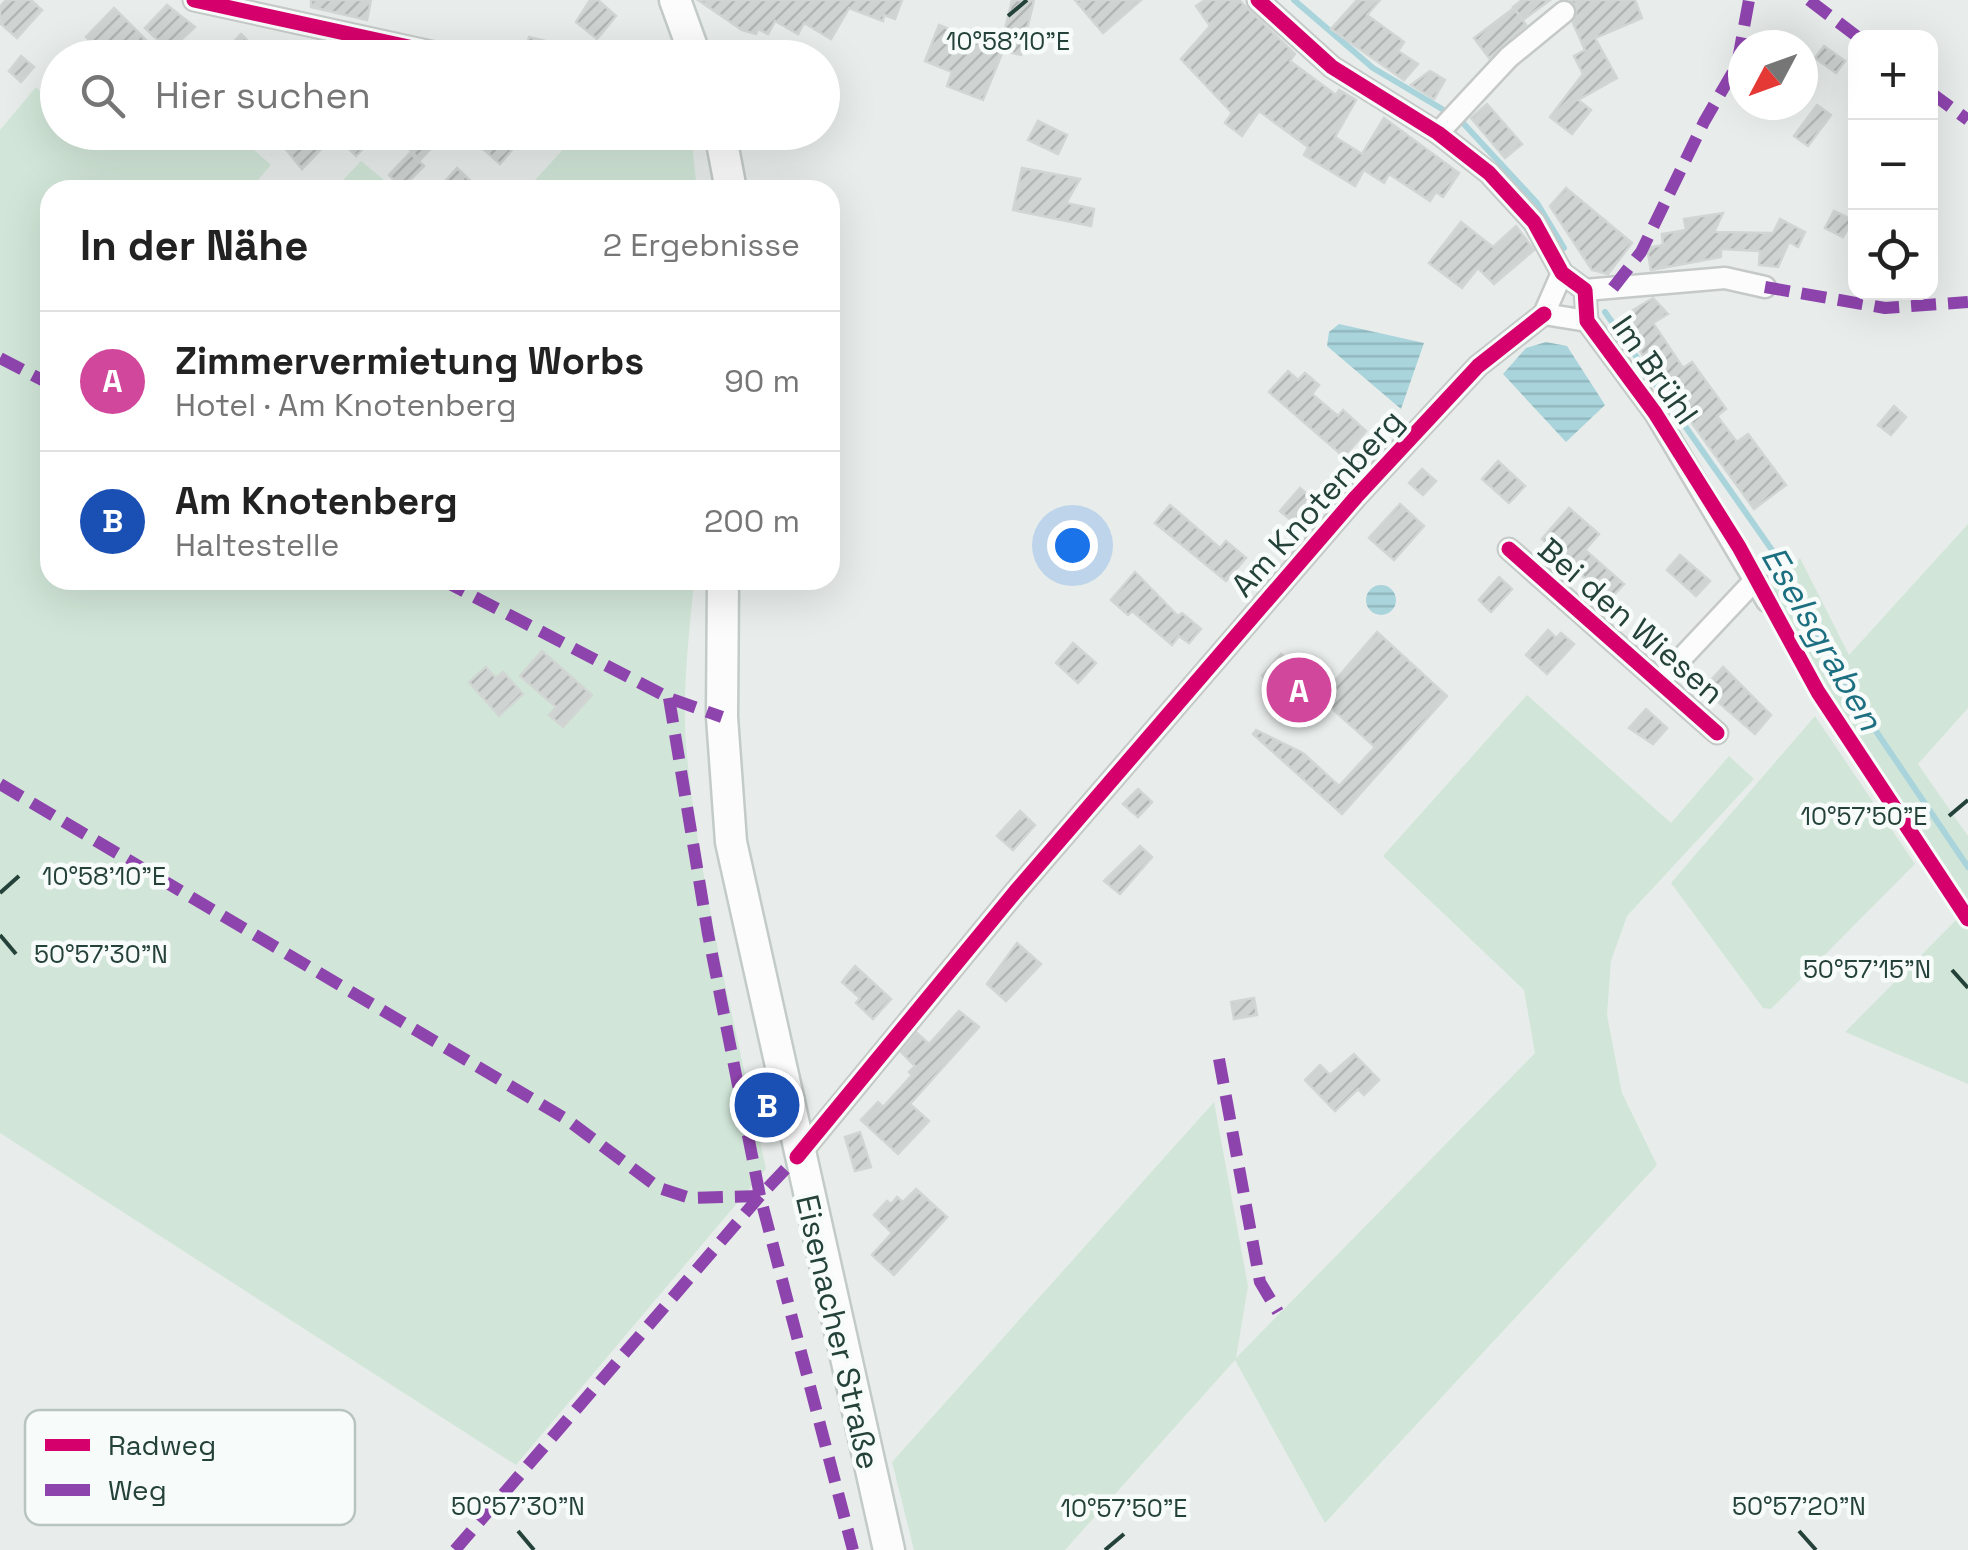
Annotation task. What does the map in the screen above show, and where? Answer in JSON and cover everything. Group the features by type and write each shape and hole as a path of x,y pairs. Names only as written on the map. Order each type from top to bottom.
{"main road":[{"path":"675,0 689,40"},
{"path":"723,150 729,180"},
{"name":"Eisenacher Straße","path":"724,590 722,717 731,842 797,1157 888,1550"}],"street":[{"path":"194,0 376,40"},
{"name":"Im Brühl","path":"1258,0 1332,66 1438,133 1489,172 1534,222 1562,273 1585,290 1725,278 1765,287"},
{"path":"1438,133 1509,57 1564,12"},
{"path":"1544,314 1562,273"},
{"name":"Im Brühl","path":"1585,290 1587,321 1655,414 1767,601"},
{"name":"Im Brühl","path":"1544,314 1587,321"},
{"name":"Am Knotenberg","path":"797,1157 1016,891 1356,498 1478,366 1544,314"},
{"name":"Bei den Wiesen","path":"1508,549 1717,734"},
{"name":"Bei den Wiesen","path":"1660,681 1756,580"}],"green space":[{"path":"36,87 40,91 40,150 254,150 271,165 258,180 40,180 40,590 693,590 685,712 693,808 721,964 766,1169 516,1465 0,1133 0,130"},
{"path":"562,150 693,150 696,180 535,180"},
{"path":"361,161 384,180 343,180"},
{"path":"1968,524 1968,708 1918,764 1968,836 1968,904 1828,693 1771,592 1800,558 1849,655"},
{"path":"1527,695 1671,823 1729,756 1754,779 1627,916 1611,961 1607,1015 1622,1093 1657,1165 1325,1523 1235,1360 1065,1550 914,1550 892,1462 1214,1102 1248,1286 1236,1358 1535,1053 1524,990 1383,856"},
{"path":"1815,716 1915,864 1771,1009 1763,1008 1671,883"},
{"path":"1968,908 1968,1084 1845,1032"}],"water":[{"path":"1339,324 1424,343 1401,409 1327,346 1329,332"},
{"path":"1546,342 1567,346 1605,405 1566,442 1503,374 1526,348"},
{"path":"1381,585 1392,589 1396,600 1392,611 1381,615 1370,611 1366,600 1370,589"}],"building":[{"path":"6,0 31,0 42,10 17,38 0,23 0,7"},
{"path":"311,0 371,0 367,20 311,7"},
{"path":"590,0 598,0 616,16 597,39 576,22"},
{"path":"698,0 902,0 895,19 884,15 883,21 849,8 831,39 804,23 798,34 775,21 768,34 758,29 756,34 742,30"},
{"path":"1012,0 1034,0 1021,55 1000,50"},
{"path":"1075,0 1141,0 1103,33"},
{"path":"1205,0 1239,0 1295,54 1290,61 1336,95 1339,90 1356,100 1335,137 1362,154 1384,118 1459,173 1443,197 1436,192 1430,201 1389,174 1384,183 1364,170 1355,186 1304,155 1308,147 1259,111 1242,136 1225,123 1232,113 1181,59 1210,26 1196,6"},
{"path":"1357,0 1380,0 1367,15 1404,42 1398,51 1418,64 1404,80 1331,29"},
{"path":"1522,0 1550,0 1523,20 1513,7"},
{"path":"1570,0 1635,0 1642,18 1595,38 1617,78 1578,100 1591,110 1572,134 1550,117 1583,74 1574,56 1585,50 1573,23 1577,9"},
{"path":"167,5 195,27 181,40 158,40 145,28"},
{"path":"114,8 146,40 89,40 86,37"},
{"path":"1514,8 1526,25 1489,58 1474,38"},
{"path":"939,25 1003,51 983,100 947,86 952,72 925,61"},
{"path":"1824,46 1845,61 1836,73 1818,60"},
{"path":"21,56 34,67 21,82 9,71"},
{"path":"1430,71 1445,80 1434,99 1411,85"},
{"path":"1487,104 1522,144 1505,158 1471,118"},
{"path":"1818,106 1831,115 1808,146 1794,136 1806,120 1818,120"},
{"path":"1038,121 1067,135 1058,154 1028,140"},
{"path":"287,150 320,150 302,169"},
{"path":"410,150 430,150 420,160"},
{"path":"484,150 512,150 500,164"},
{"path":"410,153 424,166 410,180 394,180 389,175"},
{"path":"457,168 470,180 446,180"},
{"path":"1022,168 1080,179 1066,203 1094,209 1091,226 1013,210"},
{"path":"1566,188 1632,243 1608,274 1592,270 1550,206"},
{"path":"1834,211 1848,218 1843,237 1825,228"},
{"path":"1723,213 1714,232 1773,233 1780,219 1805,232 1798,247 1789,242 1778,267 1759,265 1760,251 1721,249 1721,257 1651,270 1647,248 1663,245 1662,234 1686,230 1684,219"},
{"path":"1461,222 1493,247 1516,226 1534,250 1494,284 1478,268 1462,288 1429,263"},
{"path":"1653,298 1668,314 1653,323 1683,368 1692,362 1726,409 1717,416 1737,442 1748,434 1786,485 1754,509 1626,332 1630,329 1622,317"},
{"path":"1288,371 1298,380 1305,373 1319,385 1312,394 1338,416 1343,410 1366,431 1344,457 1269,392"},
{"path":"1894,406 1906,417 1891,435 1878,425"},
{"path":"1498,461 1525,486 1509,503 1482,479"},
{"path":"1422,469 1436,481 1423,495 1409,483"},
{"path":"1300,488 1318,504 1298,526 1280,511"},
{"path":"1400,504 1424,526 1394,560 1369,538"},
{"path":"1170,505 1220,548 1226,541 1246,558 1226,581 1155,523"},
{"path":"1569,508 1599,534 1585,550 1624,584 1609,600 1542,539"},
{"path":"1680,555 1710,581 1696,596 1667,570"},
{"path":"1135,572 1178,616 1182,613 1201,629 1189,643 1179,636 1172,645 1132,611 1128,615 1111,600"},
{"path":"1499,577 1512,589 1491,612 1479,600"},
{"path":"1548,630 1556,638 1561,633 1574,644 1547,674 1526,655"},
{"path":"1377,632 1447,696 1342,814 1253,734 1256,730 1303,753 1339,786 1375,747 1320,698"},
{"path":"1073,643 1096,663 1078,683 1056,663"},
{"path":"542,651 592,695 563,727 549,715 556,707 520,676"},
{"path":"1281,654 1318,687 1299,709 1262,676"},
{"path":"486,667 496,678 503,672 523,694 499,716 469,682"},
{"path":"1723,667 1771,715 1755,734 1703,689"},
{"path":"1646,709 1667,728 1653,744 1629,728"},
{"path":"1138,789 1152,802 1138,817 1123,804"},
{"path":"1020,811 1035,825 1013,850 997,836"},
{"path":"1140,846 1152,857 1120,894 1104,881"},
{"path":"1017,943 1041,964 1006,1001 987,984"},
{"path":"855,966 891,999 873,1019 856,1003 860,998 842,982"},
{"path":"1254,998 1257,1015 1234,1019 1231,1002"},
{"path":"959,1011 979,1027 910,1104 929,1121 898,1154 861,1120 878,1102 883,1107 912,1075 909,1072 915,1066 901,1052 917,1033 929,1044"},
{"path":"1354,1054 1379,1080 1364,1095 1358,1089 1335,1111 1305,1080 1320,1065 1330,1075"},
{"path":"860,1132 871,1167 855,1171 845,1137"},
{"path":"916,1189 947,1217 894,1275 872,1255 892,1233 874,1215 887,1201 891,1204 897,1197 903,1202"}],"waterway":[{"name":"Eselsgraben","path":"1294,0 1373,68 1442,109"},
{"name":"Eselsgraben","path":"1463,123 1537,203 1564,248"},
{"name":"Eselsgraben","path":"1605,312 1779,560 1838,675 1968,867"}],"marked path":[{"path":"1613,288 1641,252 1704,122 1737,65 1749,0"},
{"path":"1809,0 1848,30"},
{"path":"1938,98 1968,120"},
{"path":"1765,287 1885,308 1968,302"},
{"path":"0,358 40,379"},
{"path":"461,590 669,698 722,717"},
{"path":"669,698 708,934 760,1196 853,1550"},
{"path":"0,784 566,1119 659,1188 690,1198 760,1196 797,1157"},
{"path":"1219,1059 1260,1282 1278,1312"},
{"path":"455,1550 760,1196"}],"cycle path":[{"path":"194,0 377,40"},
{"path":"1258,0 1332,67 1438,133 1489,173 1534,222 1562,273 1585,290 1587,321 1655,413 1739,547 1818,692 1968,919"},
{"path":"797,1157 1016,891 1356,497 1478,366 1544,314"},
{"path":"1509,549 1717,733"}],"place":[{"name":"Zimmervermietung Worbs","path":"1299,690"},
{"name":"Am Knotenberg","path":"767,1105"}]}
